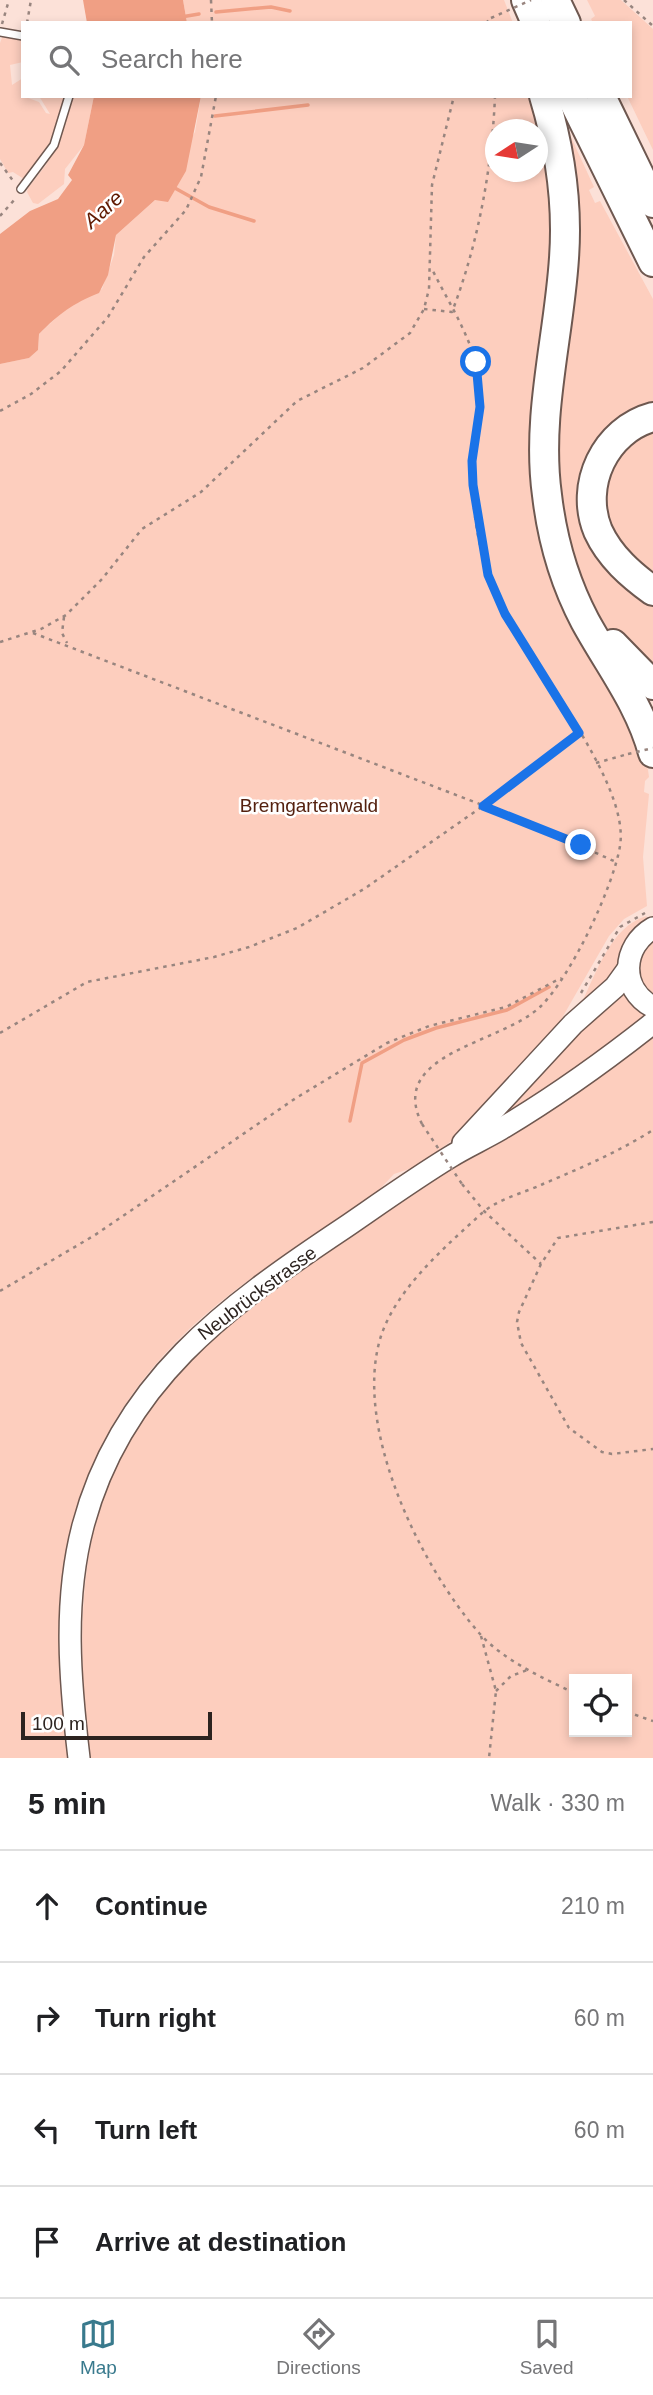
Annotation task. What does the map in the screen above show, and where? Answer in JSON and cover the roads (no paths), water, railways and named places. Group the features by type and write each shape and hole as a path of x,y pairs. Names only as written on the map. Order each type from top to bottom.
{"highway":[{"path":"517,0 522,21"},
{"path":"528,0 535,21"},
{"path":"555,0 565,21"},
{"path":"544,98 559,159 565,225 544,452 548,506 576,604 632,700 645,751"},
{"path":"572,98 653,262"},
{"path":"602,98 653,203"},
{"path":"653,417 631,427 611,444 597,467 592,503 598,530 612,554 653,591"},
{"path":"560,554 595,619 620,653 653,685"}],"main road":[{"path":"650,919 637,940 629,959 628,970 634,990 653,1007"},
{"name":"Neubrückstrasse","path":"450,1156 573,1024 615,988 628,970"},
{"name":"Neubrückstrasse","path":"79,1758 70,1649 77,1556 91,1498 128,1420 162,1374 224,1314 275,1275 450,1156 502,1128 653,1023"}],"lane":[{"path":"1,28 21,35"},
{"path":"21,189 54,145 68,98"}],"water":[{"path":"83,0 183,0 187,21 87,21"},
{"name":"Aare","path":"94,98 201,98 186,171 168,202 155,200 116,235 108,275 99,293 74,305 46,327 39,334 38,350 29,358 0,364 0,234 30,211 58,199 72,180 68,175 84,145"}],"waterway":[{"path":"216,12 271,7 290,11"},
{"path":"181,17 199,14"},
{"path":"215,116 308,105"},
{"path":"173,187 209,207 254,221"},
{"path":"350,1121 362,1063 404,1040 436,1028 507,1010 549,987"}],"park label":[{"name":"Bremgartenwald","path":"309,805"}]}
